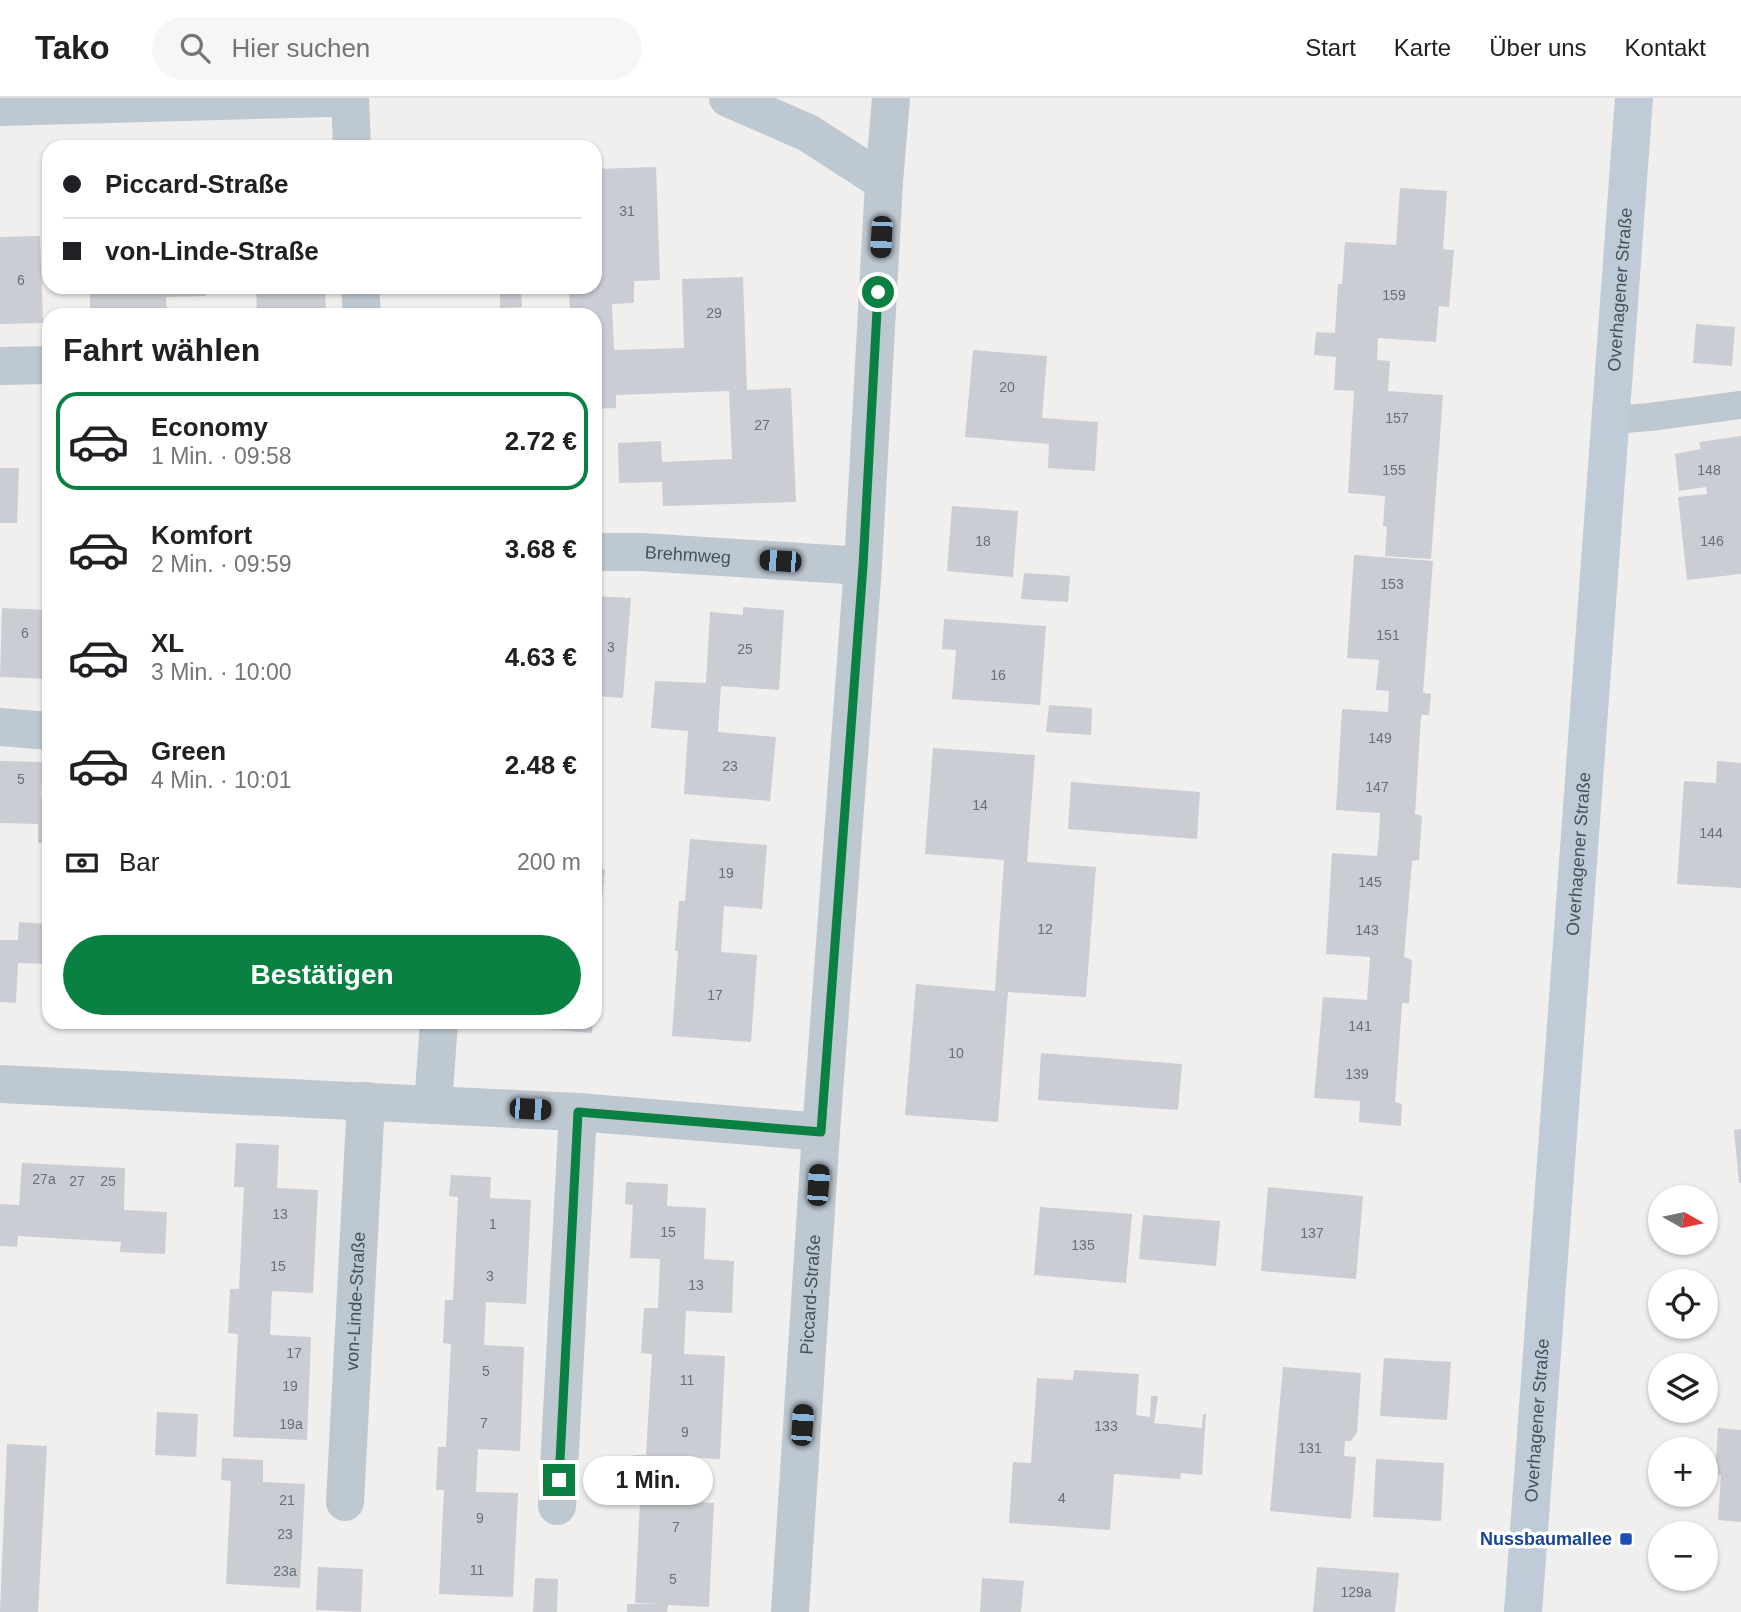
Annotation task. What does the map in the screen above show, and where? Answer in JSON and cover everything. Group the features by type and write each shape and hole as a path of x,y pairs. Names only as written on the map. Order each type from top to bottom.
{"main road":[{"name":"Overhagener Straße","path":"1523,1612 1634,98"}],"street":[{"path":"0,107 331,98"},
{"path":"350,98 352,140"},
{"path":"728,98 807,133 884,182"},
{"name":"Piccard-Straße","path":"790,1612 821,1132 863,566 891,98"},
{"path":"0,366 42,365"},
{"name":"Brehmweg","path":"602,552 642,552 863,566"},
{"path":"0,727 42,730"},
{"path":"433,1105 438,1029"},
{"path":"0,1084 578,1112 821,1132"},
{"name":"von-Linde-Straße","path":"345,1502 366,1101"},
{"path":"557,1506 578,1112"}],"lane":[{"path":"1611,420 1741,405"}],"building":[{"path":"656,167 660,280 634,281 634,303 612,304 614,350 684,348 682,279 743,277 747,390 791,388 796,502 663,506 662,482 619,483 618,443 661,441 662,462 732,459 729,391 616,395 616,408 602,409 602,308 570,308 569,294 602,294 602,169"},
{"path":"1400,188 1447,191 1443,249 1454,250 1449,307 1439,306 1436,342 1378,338 1377,360 1390,361 1388,391 1443,395 1431,559 1385,556 1385,496 1348,493 1354,391 1334,390 1336,357 1314,355 1316,332 1335,333 1338,284 1342,284 1345,242 1396,245"},
{"path":"40,236 42,323 0,324 0,237"},
{"path":"90,294 206,294 166,297 167,308 90,308"},
{"path":"256,294 325,294 326,308 257,308"},
{"path":"500,294 521,294 522,307 500,308"},
{"path":"1696,324 1735,327 1732,366 1693,363"},
{"path":"973,350 1047,356 1042,418 1098,422 1095,471 1048,468 1049,444 965,437"},
{"path":"1741,436 1741,574 1687,580 1678,497 1707,494 1706,487 1679,491 1675,454 1701,449 1699,442"},
{"path":"0,468 19,468 17,523 0,523"},
{"path":"952,506 1018,511 1013,577 947,571"},
{"path":"1354,555 1433,561 1423,693 1431,694 1429,715 1421,717 1415,814 1422,816 1419,860 1412,861 1404,957 1412,960 1409,1003 1402,1003 1395,1102 1402,1104 1401,1126 1359,1122 1360,1101 1314,1098 1323,997 1367,1000 1370,957 1326,954 1332,853 1377,856 1379,835 1380,813 1336,810 1342,709 1388,712 1389,691 1376,690 1379,660 1347,658"},
{"path":"1024,573 1070,576 1068,602 1021,599"},
{"path":"602,596 631,598 623,698 602,696"},
{"path":"743,607 784,610 779,690 721,686 718,732 776,737 770,801 684,794 688,731 651,728 655,681 706,683 710,612 743,615"},
{"path":"2,608 42,610 42,679 0,677"},
{"path":"944,619 1046,626 1040,705 952,699 956,650 942,649"},
{"path":"1049,705 1092,708 1091,735 1046,732"},
{"path":"933,748 1035,755 1027,862 1096,867 1086,997 1008,992 998,1122 905,1115 916,984 995,991 1004,860 925,854"},
{"path":"0,761 42,762 42,843 38,843 38,824 0,823"},
{"path":"1717,761 1741,763 1741,888 1677,884 1684,781 1716,783"},
{"path":"1071,782 1200,792 1197,839 1068,829"},
{"path":"690,839 767,845 762,909 724,906 721,952 757,955 751,1042 672,1036 679,901 685,901"},
{"path":"602,869 605,869 602,902"},
{"path":"19,922 42,924 42,964 18,963 16,1003 0,1002 0,940 18,940"},
{"path":"546,1029 592,1029 592,1033"},
{"path":"1041,1053 1182,1064 1178,1110 1038,1100"},
{"path":"1741,1129 1741,1183 1739,1183 1734,1130"},
{"path":"236,1143 279,1145 277,1188 318,1190 313,1293 272,1291 270,1335 311,1337 307,1440 233,1437 238,1334 228,1333 230,1289 239,1289 244,1187 234,1187"},
{"path":"22,1163 125,1168 124,1210 167,1212 165,1254 120,1252 121,1242 18,1236 17,1247 0,1246 0,1204 19,1205"},
{"path":"451,1175 491,1177 490,1198 531,1200 526,1304 486,1302 484,1345 524,1347 520,1451 478,1449 476,1492 518,1493 513,1597 439,1594 444,1490 436,1490 438,1447 446,1447 451,1344 443,1343 445,1300 453,1300 458,1197 449,1196"},
{"path":"626,1182 668,1184 667,1206 706,1208 704,1259 734,1261 732,1313 686,1311 684,1354 725,1356 720,1459 675,1457 673,1501 714,1503 709,1607 668,1605 667,1612 627,1612 627,1604 661,1604 635,1603 640,1500 630,1500 633,1455 646,1455 652,1354 641,1353 644,1308 658,1308 660,1259 630,1258 633,1205 625,1204"},
{"path":"1268,1187 1363,1196 1356,1279 1261,1271"},
{"path":"1040,1207 1132,1214 1126,1283 1034,1275"},
{"path":"1143,1215 1220,1221 1216,1266 1139,1259"},
{"path":"1384,1358 1451,1362 1447,1420 1380,1416"},
{"path":"1283,1367 1361,1373 1357,1432 1351,1441 1345,1441 1344,1456 1356,1457 1351,1519 1270,1511"},
{"path":"1074,1370 1139,1374 1136,1415 1150,1417 1151,1396 1158,1396 1154,1423 1202,1428 1203,1414 1206,1414 1202,1475 1181,1473 1180,1479 1114,1474 1110,1530 1009,1523 1013,1462 1031,1463 1037,1378 1073,1380"},
{"path":"157,1412 198,1414 196,1457 155,1455"},
{"path":"1718,1428 1741,1430 1741,1522 1718,1520 1721,1475 1718,1475"},
{"path":"7,1444 47,1446 38,1612 0,1612"},
{"path":"222,1458 263,1460 263,1482 305,1484 300,1588 226,1584 231,1481 221,1480"},
{"path":"1376,1459 1444,1463 1441,1521 1373,1517"},
{"path":"318,1567 363,1569 361,1612 316,1610"},
{"path":"1317,1567 1399,1573 1395,1612 1313,1612"},
{"path":"535,1578 558,1579 557,1612 533,1612"},
{"path":"982,1578 1024,1581 1021,1612 980,1612"}],"place":[{"name":"Nussbaumallee","path":"1626,1539"}],"route":[{"path":"559,1480 578,1112 821,1132 863,566 878,292"}]}
